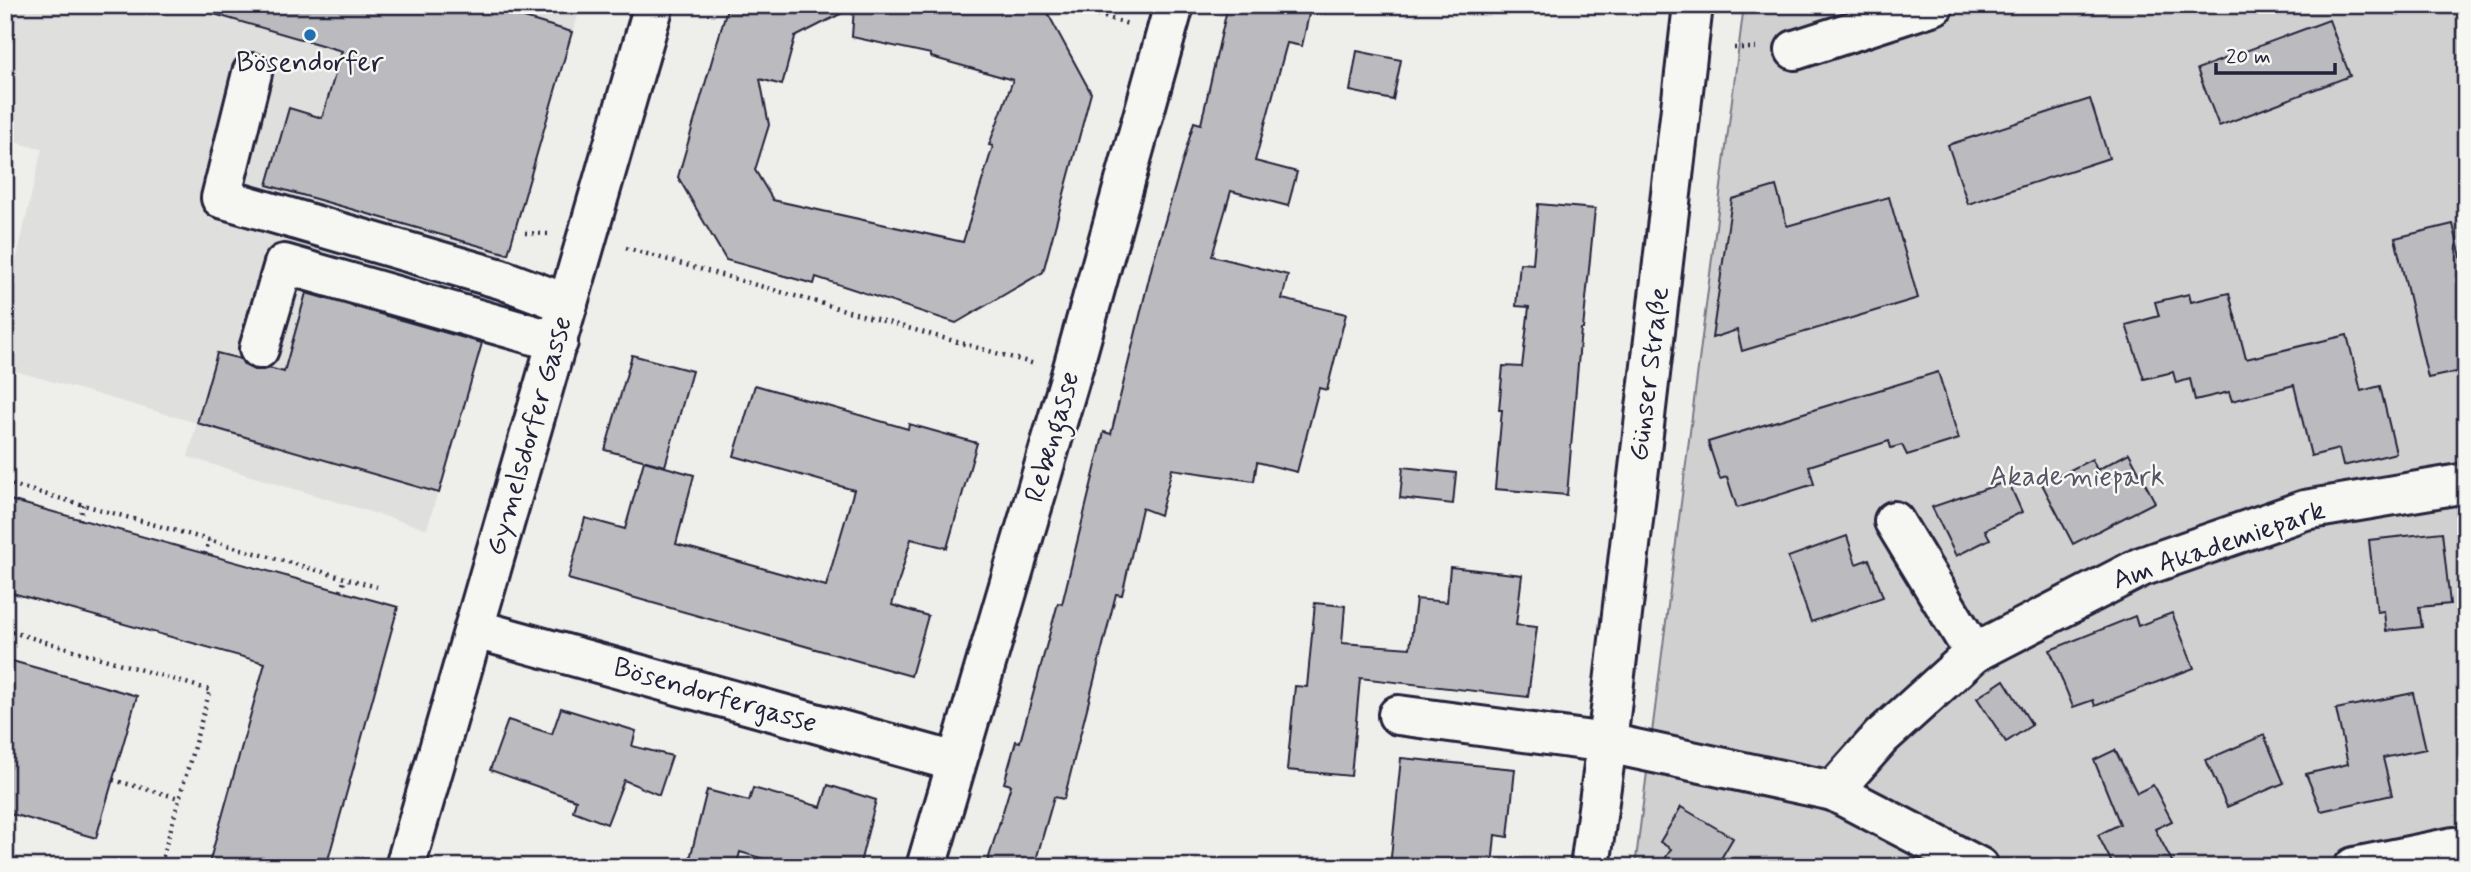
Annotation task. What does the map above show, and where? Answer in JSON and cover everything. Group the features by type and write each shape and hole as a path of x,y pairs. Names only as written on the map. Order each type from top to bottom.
{"street":[{"name":"Gymelsdorfer Gasse","path":"405,867 654,5"},
{"name":"Günser Straße","path":"1590,867 1607,743 1693,5"},
{"path":"1795,50 1934,5"},
{"name":"Rebengasse","path":"926,867 1071,375 1170,19"},
{"path":"252,73 221,198 500,279 568,304"},
{"path":"259,349 284,264 558,342"},
{"name":"Am Akademiepark","path":"1832,791 1881,737 1974,653 2141,567 2305,510 2466,483"},
{"path":"1894,521 1974,653"},
{"name":"Bösendorfergasse","path":"475,629 956,762"},
{"path":"1398,715 1607,743 1832,791 1979,867"},
{"path":"2354,867 2453,847"}],"path":[{"path":"1064,5 1170,19"},
{"path":"525,233 587,237 1071,375"},
{"path":"5,483 377,587"},
{"path":"80,520 83,505"},
{"path":"205,554 209,540"},
{"path":"341,591 345,578"},
{"path":"5,630 210,690 160,867"},
{"path":"113,780 180,798"}],"shaded area":[{"path":"5,5 581,5 427,529 188,457 197,423 5,368 5,308 42,149 5,140"}],"green space":[{"name":"Akademiepark","path":"1744,5 2466,5 2466,867 1635,867"}],"building":[{"path":"215,5 480,5 572,32 508,254 267,185 289,108 322,118 342,51 214,14"},
{"path":"728,5 1025,5 1046,10 1091,93 1043,272 956,323 816,277 814,284 726,260 678,177","holes":["854,7 852,37 931,54 931,57 1013,80 989,145 993,146 963,242 773,200 755,170 769,125 760,79 782,85 795,37"]},
{"path":"1228,5 1311,5 1302,46 1287,43 1255,161 1297,172 1288,206 1231,191 1212,256 1288,275 1282,299 1346,314 1327,390 1319,388 1297,472 1257,462 1254,481 1172,469 1160,515 1142,508 1122,595 1116,594 1064,799 1054,797 1034,867 986,867 1011,785 1004,783 1016,741 1020,742 1058,603 1062,604 1104,432 1111,434 1153,262 1194,122 1201,124"},
{"path":"2329,20 2350,76 2219,126 2197,69"},
{"path":"1357,51 1401,60 1393,100 1350,91"},
{"path":"2090,99 2109,158 1968,204 1948,145"},
{"path":"1776,186 1787,226 1889,197 1918,298 1742,351 1737,330 1712,338 1732,199"},
{"path":"1538,204 1595,209 1581,329 1567,495 1495,489 1503,366 1522,367 1529,307 1516,306 1520,263 1533,264"},
{"path":"2453,224 2466,278 2466,370 2428,378 2395,238"},
{"path":"306,293 482,343 439,493 197,423 217,353 241,359 244,365 254,370 269,368 284,372"},
{"path":"2229,293 2246,359 2347,335 2361,391 2380,386 2396,453 2343,466 2339,449 2311,456 2294,385 2232,401 2229,392 2195,400 2190,379 2176,383 2173,372 2144,379 2126,325 2159,316 2155,302 2189,294 2191,302"},
{"path":"632,355 692,371 665,466 605,450"},
{"path":"1938,372 1959,439 1907,455 1902,445 1891,448 1889,441 1809,466 1814,484 1737,508 1727,477 1720,479 1708,442"},
{"path":"755,385 908,429 909,424 977,443 947,548 911,539 892,605 928,616 911,676 568,579 585,518 625,529 644,461 694,475 676,544 826,586 854,490 734,456"},
{"path":"2129,453 2155,502 2073,544 2042,484 2092,459 2097,470"},
{"path":"1403,467 1456,473 1453,504 1400,498"},
{"path":"2008,481 2022,512 1985,530 1990,539 1956,556 1932,507"},
{"path":"10,500 398,607 326,867 208,867 265,663 5,591 5,518"},
{"path":"2442,532 2450,604 2419,607 2422,627 2386,631 2384,611 2377,612 2369,540"},
{"path":"1847,536 1856,564 1869,559 1883,597 1811,622 1788,557"},
{"path":"1450,567 1522,575 1516,625 1537,627 1528,697 1360,678 1351,776 1287,770 1295,686 1307,687 1315,603 1345,606 1342,643 1410,648 1416,599 1447,602"},
{"path":"2172,613 2194,668 2095,706 2093,700 2073,707 2050,650 2135,616 2138,626"},
{"path":"5,659 137,696 96,838 5,812"},
{"path":"2004,680 2032,725 2006,742 1977,698"},
{"path":"2413,693 2426,749 2383,758 2392,795 2321,811 2306,774 2348,764 2336,709"},
{"path":"561,708 636,731 632,746 672,756 659,795 624,780 607,824 573,811 576,800 490,770 508,720 552,734"},
{"path":"2264,735 2284,783 2227,807 2206,760"},
{"path":"2115,750 2137,793 2153,785 2172,821 2155,829 2175,867 2114,867 2098,835 2120,824 2094,760"},
{"path":"1401,758 1515,769 1508,837 1495,835 1492,867 1390,867"},
{"path":"828,785 876,800 859,867 792,867 740,852 736,867 688,867 707,790 749,801 753,788 821,807"},
{"path":"1681,807 1733,838 1716,867 1660,867 1671,849 1660,842"}],"place":[{"name":"Bösendorfer","path":"310,35"}]}
